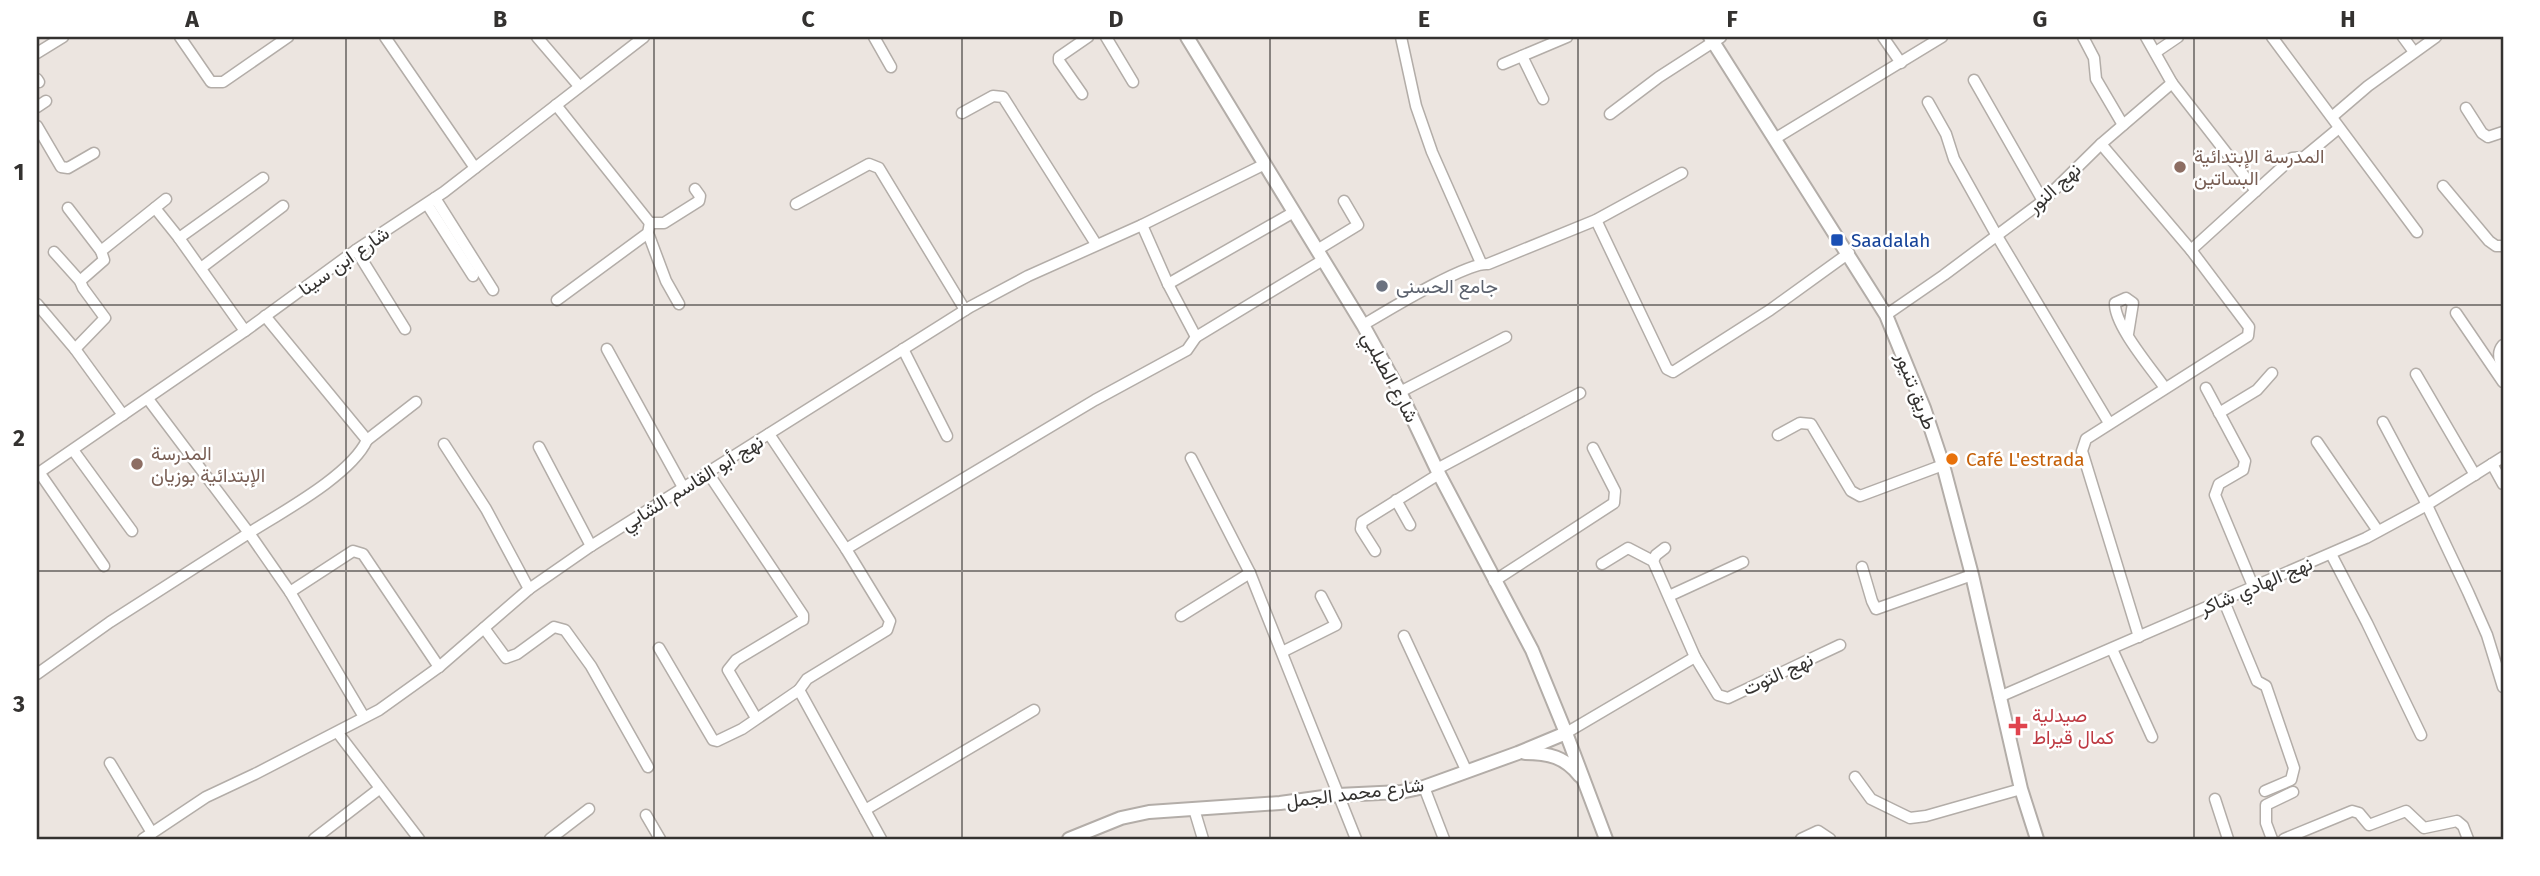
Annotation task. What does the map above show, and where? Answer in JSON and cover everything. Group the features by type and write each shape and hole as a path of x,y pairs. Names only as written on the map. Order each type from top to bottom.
{"street":[{"path":"37,53 63,37"},
{"path":"180,37 211,82 223,82 288,37"},
{"path":"385,37 475,168"},
{"path":"537,37 579,86"},
{"name":"شارع ابن سينا","path":"38,473 245,331 356,250 431,201 644,37"},
{"path":"874,37 891,67"},
{"path":"1082,94 1059,61 1059,57 1088,37"},
{"path":"1106,37 1133,82"},
{"name":"شارع الطبلبي","path":"1187,37 1363,325 1532,650 1566,733"},
{"path":"1401,37 1416,106 1432,152 1481,263"},
{"path":"1503,64 1567,37"},
{"path":"1883,37 1901,63"},
{"path":"1776,138 1942,37"},
{"path":"2083,37 2094,58 2096,79 2123,125"},
{"path":"2146,37 2172,83 2256,191"},
{"path":"2156,52 2178,37"},
{"path":"2272,37 2417,232"},
{"path":"2403,37 2414,52"},
{"path":"2333,116 2368,86 2436,37"},
{"path":"1610,114 1715,38"},
{"name":"طريق تنيور","path":"1715,38 1886,315 1924,408 1943,465 1972,575 2021,789 2036,839"},
{"path":"1522,56 1542,99"},
{"path":"1974,80 2043,201"},
{"name":"نهج النور","path":"1886,315 2043,201 2101,144 2172,83"},
{"path":"962,113 993,96 1003,97 1096,244"},
{"path":"1928,102 1946,134 1954,159 1997,236 2109,423"},
{"path":"555,105 649,228 666,281 679,304"},
{"path":"2466,108 2482,133 2488,137 2503,132"},
{"path":"37,126 61,167 68,168 94,153"},
{"path":"2191,250 2292,158 2304,157 2339,128"},
{"path":"2101,144 2191,250 2249,327 2248,336 2086,439 2082,451 2139,637"},
{"path":"796,204 869,164 879,168 965,310"},
{"name":"نهج أبو القاسم الشابي","path":"148,836 206,797 338,733 379,710 439,667 529,589 591,546 965,310 1028,276 1142,225 1265,164"},
{"path":"1363,325 1481,263 1488,264 1596,220 1682,173"},
{"path":"179,238 262,178"},
{"path":"2443,186 2489,241 2496,246 2503,246"},
{"path":"557,300 649,228 664,223 699,201 701,196 695,189"},
{"path":"101,250 166,200"},
{"path":"431,201 473,276"},
{"path":"431,201 493,290"},
{"path":"846,549 1095,400 1187,350 1196,337 1320,255 1358,225 1344,201"},
{"path":"201,268 283,206"},
{"path":"68,208 101,250 104,260 80,281"},
{"path":"155,208 245,331"},
{"path":"1168,284 1294,212"},
{"path":"1596,220 1667,369 1673,372 1679,371 1770,310 1849,253"},
{"path":"1142,225 1168,284 1196,337"},
{"path":"356,250 405,329"},
{"path":"54,252 80,281 105,318 75,349"},
{"path":"37,304 75,349 123,415"},
{"path":"2456,313 2503,382"},
{"path":"265,316 367,440"},
{"path":"2128,334 2165,388"},
{"path":"1399,392 1506,337"},
{"path":"2503,345 2499,359 2503,367"},
{"path":"607,349 684,489"},
{"path":"903,349 947,436"},
{"path":"2220,414 2257,390 2272,373"},
{"path":"2416,374 2475,475"},
{"path":"2206,388 2245,461 2243,470 2219,484 2215,495 2253,586"},
{"path":"1375,551 1361,529 1362,522 1438,471 1580,393"},
{"path":"148,399 290,592 365,717"},
{"path":"37,674 110,622 320,488 363,449 367,440 416,402"},
{"path":"2383,422 2424,499 2482,623 2503,687"},
{"path":"1778,435 1800,423 1811,424 1851,491 1860,496 1943,465"},
{"path":"659,648 713,740 721,741 799,690 807,680 887,629 890,621 846,549 769,434"},
{"path":"2317,442 2378,531"},
{"path":"444,444 486,509 529,589"},
{"path":"539,447 591,546"},
{"path":"1494,581 1614,503 1615,491 1593,448"},
{"path":"73,450 132,531"},
{"name":"نهج الهادي شاكر","path":"1999,696 2331,554 2425,506 2503,457"},
{"path":"1191,458 1250,573 1356,839"},
{"path":"2492,464 2503,484"},
{"path":"38,473 104,566"},
{"path":"708,473 803,615 803,620 736,660 728,670 756,718"},
{"path":"1396,500 1410,525"},
{"path":"1602,564 1628,548 1653,561 1665,548"},
{"path":"290,592 353,551 363,554 439,667"},
{"path":"2331,554 2421,735"},
{"name":"نهج التوت","path":"1653,561 1695,657 1718,695 1727,698 1840,645"},
{"path":"1669,596 1743,562"},
{"path":"1862,567 1876,609 1972,575"},
{"path":"1181,616 1250,573"},
{"path":"1282,652 1336,625 1321,596"},
{"path":"2223,599 2257,681 2266,686 2294,768 2291,780 2265,791"},
{"path":"484,628 506,658 517,654 554,627 565,629 591,666 648,767"},
{"path":"1404,636 1467,772"},
{"path":"2112,649 2152,737"},
{"path":"1606,839 1566,733 1695,657"},
{"path":"799,690 881,839"},
{"path":"865,810 1034,710"},
{"path":"338,733 419,839"},
{"name":"شارع محمد الجمل","path":"1069,839 1121,818 1149,812 1401,792 1467,772 1566,733"},
{"path":"1518,753 1542,753 1560,758 1568,763 1585,783"},
{"path":"110,763 148,836"},
{"path":"1855,777 1871,799 1910,818 1926,817 2021,789"},
{"path":"1424,787 1444,839"},
{"path":"314,839 379,789"},
{"name":"طريق تنيور","path":"2021,789 2028,839"},
{"path":"2270,839 2266,823 2266,805 2292,792"},
{"path":"2215,799 2228,839"},
{"path":"550,839 589,809"},
{"path":"1195,809 1203,839"},
{"path":"2284,839 2352,811 2359,813 2369,825 2406,811 2424,828 2457,821 2463,826 2468,839"},
{"path":"646,815 660,839"},
{"path":"1801,839 1818,831 1830,839"}],"place":[{"name":"المدرسة الإبتدائية البساتين","path":"2180,167"},
{"name":"Saadalah","path":"1837,240"},
{"name":"جامع الحسنى","path":"1382,286"},
{"name":"Café L'estrada","path":"1952,459"},
{"name":"المدرسة الإبتدائية بوزيان","path":"137,464"},
{"name":"صيدلية كمال قيراط","path":"2018,726"}]}
